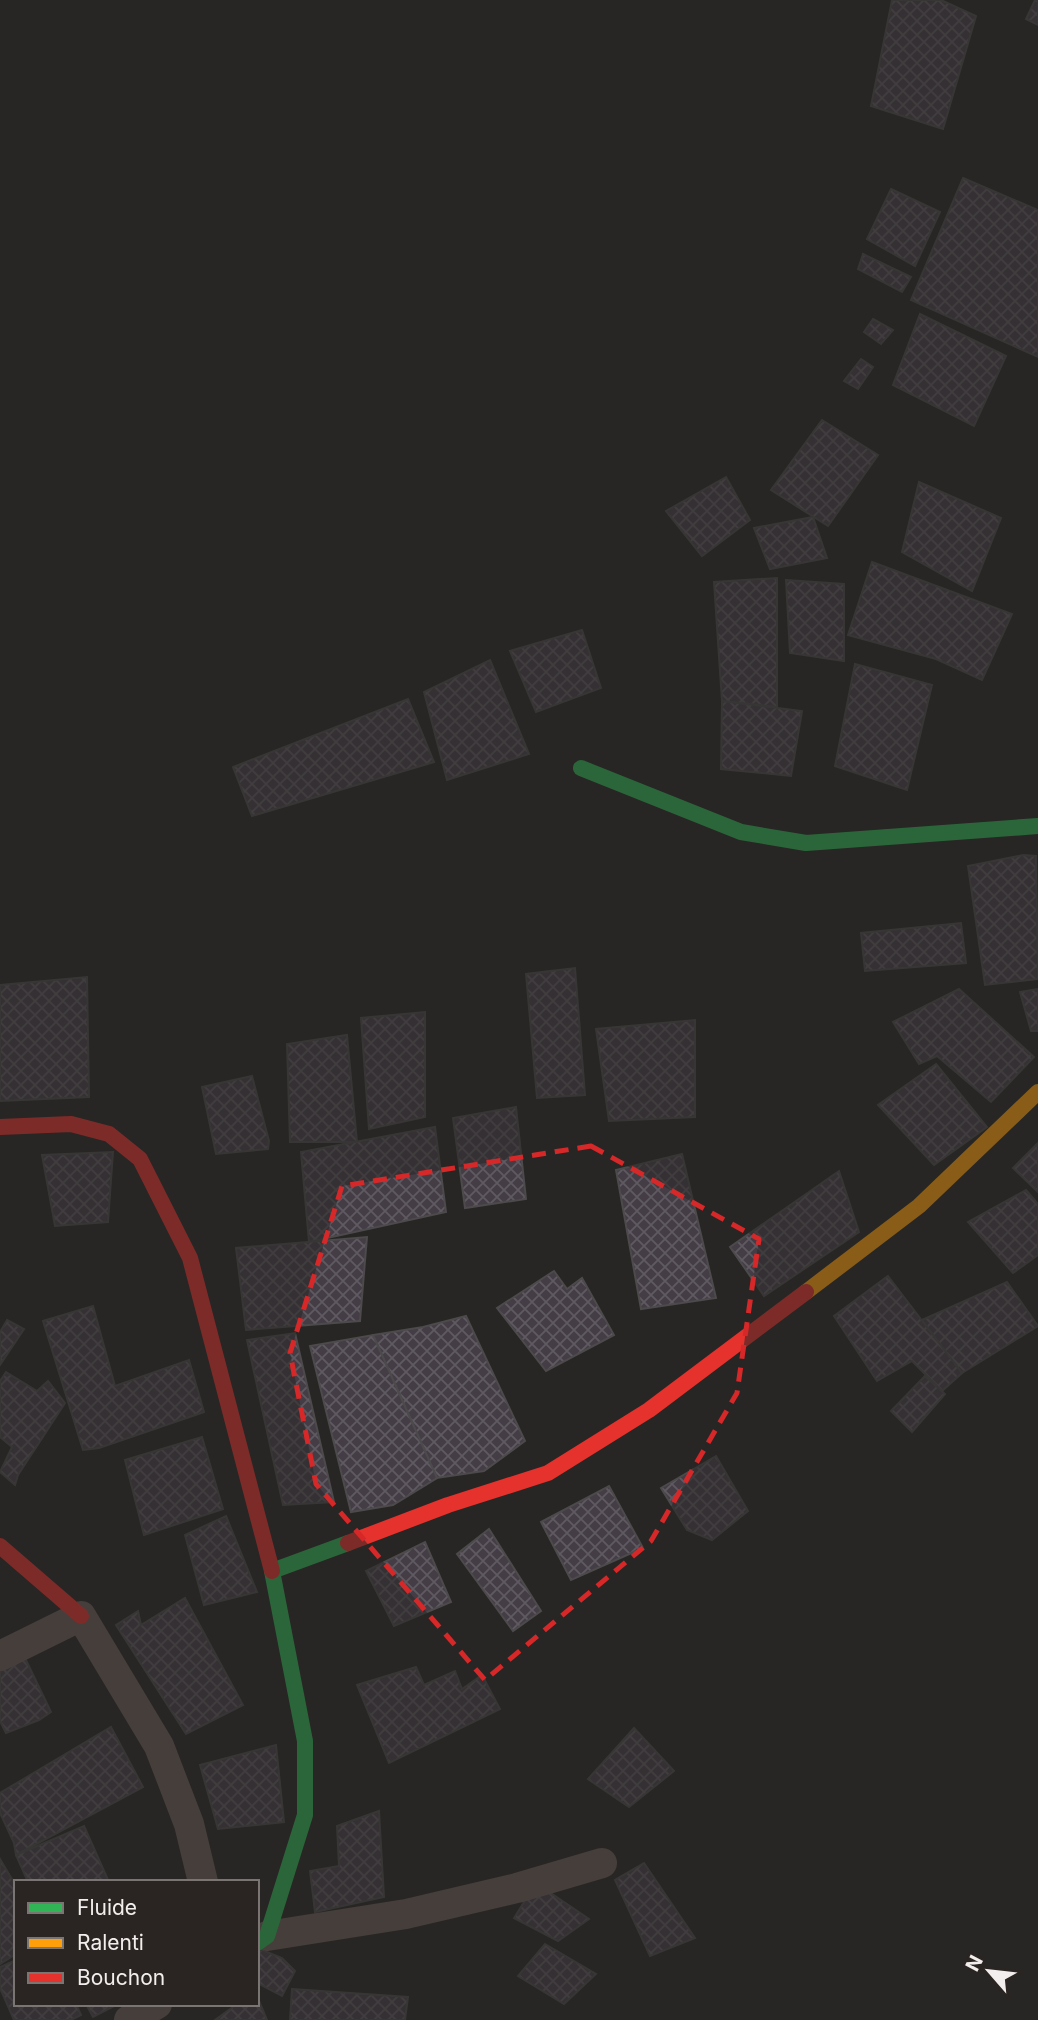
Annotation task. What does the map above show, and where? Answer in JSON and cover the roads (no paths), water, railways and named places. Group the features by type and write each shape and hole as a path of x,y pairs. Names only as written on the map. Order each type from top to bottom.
{"street":[{"path":"581,768 741,832 806,843 1038,826"},
{"path":"272,1571 448,1505 548,1473 649,1410 919,1206 1038,1091"},
{"path":"0,1127 71,1125 109,1134 140,1159 190,1258 272,1571 305,1741 305,1815 262,1940 406,1914 517,1888 602,1863"},
{"path":"0,1546 81,1616 159,1746 188,1824 202,1880"},
{"path":"0,1656 81,1616"},
{"path":"129,2020 154,2006"}]}
